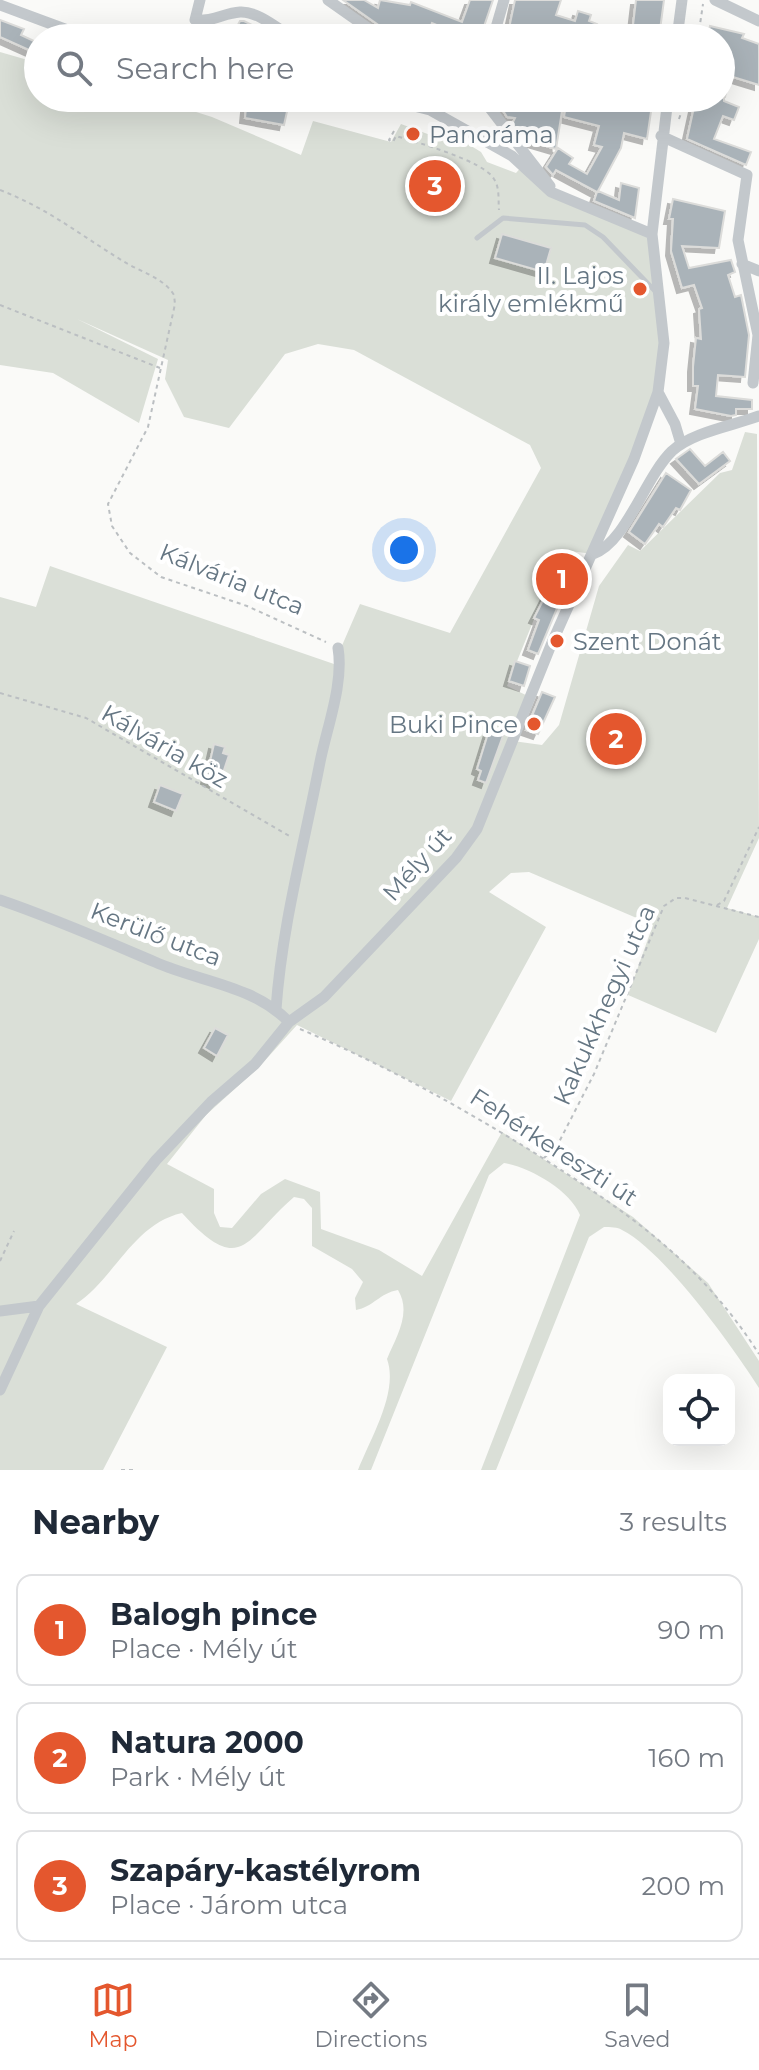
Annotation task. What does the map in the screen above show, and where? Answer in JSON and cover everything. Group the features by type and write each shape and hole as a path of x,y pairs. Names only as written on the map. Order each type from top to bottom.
{"street":[{"path":"200,0 195,20 250,13 269,24"},
{"path":"328,0 362,24"},
{"path":"497,24 504,0"},
{"path":"679,24 682,0"},
{"path":"715,0 759,21"},
{"path":"0,5 51,24"},
{"path":"432,112 450,119 512,156 555,194 652,234"},
{"path":"493,112 555,194"},
{"name":"Mély út","path":"0,1390 39,1306 156,1160 211,1102 255,1064 289,1022 324,997 467,844 477,829 551,645 647,427 658,392 664,343 652,234 665,112"},
{"path":"661,136 747,175 738,240 758,335 753,383"},
{"path":"742,264 759,271"},
{"path":"658,392 675,424 681,444"},
{"path":"593,554 604,550 614,540 642,492 681,444 759,416"},
{"path":"276,1009 285,923 304,849 338,672 338,648"},
{"name":"Kerülő utca","path":"0,900 132,949 154,962 221,983 276,1009 289,1022"},
{"path":"0,1311 39,1306"}],"lane":[{"path":"477,238 503,218 585,225 603,237 657,293"}],"path":[{"path":"700,24 704,0"},
{"path":"394,131 389,140 393,142 396,136 420,143 492,175 503,218"},
{"name":"Kálvária utca","path":"0,190 38,206 170,288 175,304 148,427 108,504 108,515 121,540 142,565 161,577 197,592 247,606 338,648"},
{"path":"0,305 161,369"},
{"name":"Kálvária köz","path":"0,693 86,718 282,831 304,849"},
{"path":"717,905 724,901 759,827"},
{"name":"Kakukkhegyi utca","path":"543,1159 558,1144 594,1074 658,913 676,898 759,917"},
{"name":"Fehérkereszti út","path":"289,1022 436,1092 595,1190 666,1243 708,1283 759,1354"},
{"path":"0,1261 14,1231"},
{"path":"121,1470 136,1470"}],"shaded area":[{"path":"0,52 24,59 24,112 196,112 301,155 313,121 391,142 401,124 433,136 458,138 481,152 487,162 516,173 523,165 540,184 652,234 661,320 658,392 593,554 562,550 507,686 530,697 513,741 542,745 559,725 599,586 628,545 640,551 720,473 732,470 745,432 757,434 759,838 727,908 759,917 759,939 716,1033 628,995 653,925 529,872 511,873 489,892 546,927 451,1101 297,1025 260,1066 206,1115 167,1164 214,1189 214,1213 220,1227 232,1228 261,1194 285,1179 320,1192 321,1229 379,1250 422,1276 502,1132 633,1217 708,1283 759,1361 759,1388 733,1349 677,1278 639,1241 620,1229 604,1227 589,1237 496,1470 481,1470 580,1215 567,1197 548,1181 504,1163 489,1175 371,1470 358,1470 386,1400 390,1372 387,1359 401,1325 402,1299 398,1290 356,1310 355,1298 363,1282 352,1269 312,1246 312,1208 304,1199 294,1197 242,1246 231,1248 218,1244 182,1213 150,1228 137,1240 90,1293 76,1304 167,1347 103,1470 0,1470 0,597 36,607 50,566 334,664 360,604 450,633 541,468 530,445 354,350 318,344 285,354 229,428 184,417 165,379 168,360 77,319 158,359 139,423 53,373 0,365"}],"building":[{"path":"343,0 364,0 378,8 380,0 410,5 411,2 462,22 470,0 493,0 485,24 377,24"},
{"path":"515,0 561,0 556,15 575,21 578,11 591,15 589,21 597,24 510,24"},
{"path":"636,0 664,0 661,24 633,24"},
{"path":"0,20 24,29 21,35 24,36 24,48 0,37"},
{"path":"735,32 759,44 759,85 735,78"},
{"path":"735,105 739,107 734,120 723,116 714,139 751,152 746,165 687,139 693,112 735,112"},
{"path":"246,112 287,112 284,125 245,118"},
{"path":"504,112 562,112 556,149 525,140 512,124 515,118 507,117"},
{"path":"565,112 651,112 647,139 624,133 621,148 598,191 619,200 621,183 639,188 635,218 594,201 597,192 556,170 553,175 546,167 558,148 573,158 569,164 587,174 602,147 594,145 599,126 564,117"},
{"path":"673,199 725,211 719,248 682,246 689,268 731,260 735,272 728,275 735,297 741,295 749,335 745,377 718,375 716,396 752,400 752,409 736,409 736,415 695,409 698,386 693,386 693,367 696,338 701,339 699,309 702,308 694,285 682,288 671,251 673,219 669,219"},
{"path":"502,234 551,248 544,272 495,258"},
{"path":"690,449 705,466 723,452 730,461 699,484 676,459"},
{"path":"666,473 691,490 680,510 676,508 663,527 659,524 645,544 629,532"},
{"path":"559,569 571,575 538,654 528,650 539,620 534,618"},
{"path":"515,661 530,666 524,686 509,681"},
{"path":"542,692 555,697 538,734 526,730"},
{"path":"490,727 504,733 486,783 478,780 481,771 477,769"},
{"path":"214,744 225,747 223,753 229,755 223,773 219,772 214,783 206,779"},
{"path":"160,785 183,794 176,811 154,802"},
{"path":"215,1028 228,1035 217,1056 204,1048"}],"place":[{"name":"Panoráma","path":"413,134"},
{"name":"Szapáry-kastélyrom","path":"435,186"},
{"name":"II. Lajos király emlékmű","path":"640,289"},
{"name":"Balogh pince","path":"562,579"},
{"name":"Szent Donát","path":"557,641"},
{"name":"Buki Pince","path":"534,724"},
{"name":"Natura 2000","path":"616,739"}]}
